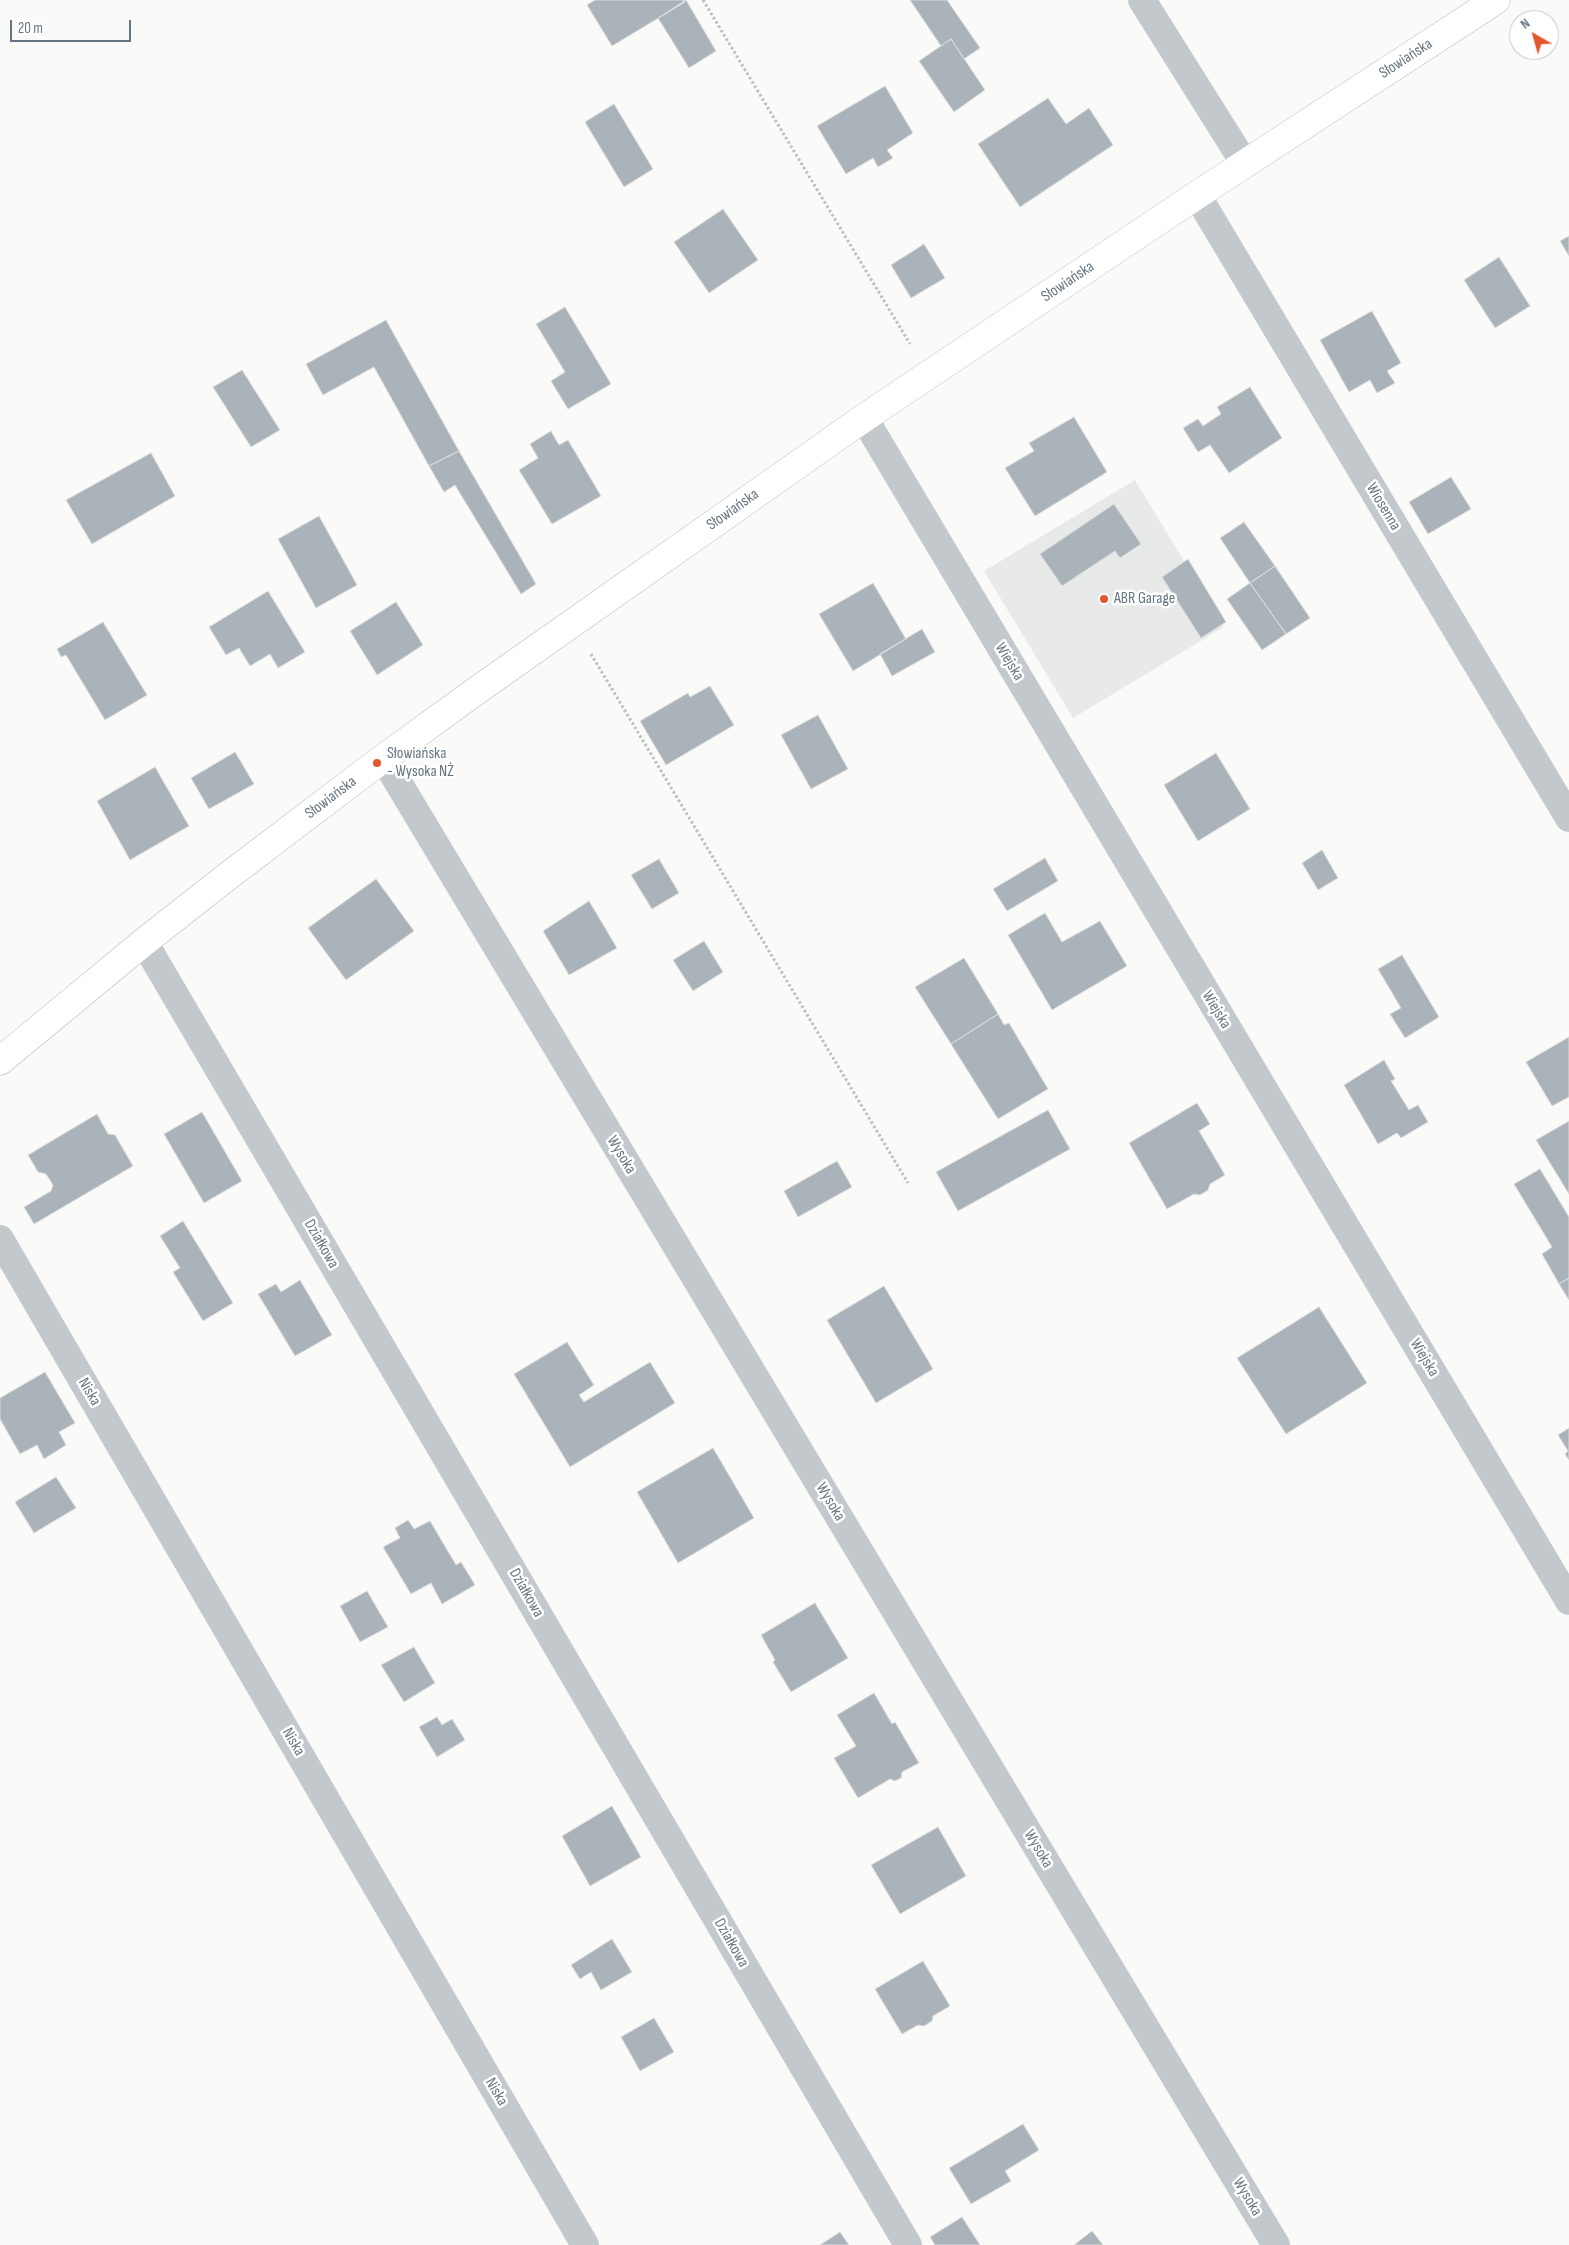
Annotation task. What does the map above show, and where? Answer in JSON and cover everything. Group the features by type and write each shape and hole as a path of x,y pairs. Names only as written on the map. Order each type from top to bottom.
{"street":[{"path":"1142,0 1246,164"},
{"name":"Słowiańska","path":"0,1061 144,942 384,759 573,623 929,374 1496,0"},
{"name":"Wiosenna","path":"1197,196 1569,818"},
{"name":"Wiejska","path":"864,418 1569,1601"},
{"name":"Wysoka","path":"384,759 1276,2245"},
{"name":"Działkowa","path":"144,942 908,2245"},
{"name":"Niska","path":"0,1238 586,2245"}],"path":[{"path":"703,0 929,374"},
{"path":"573,623 908,1183"}],"shaded area":[{"name":"ABR Garage","path":"1135,480 1224,627 1073,718 984,571"}],"building":[{"path":"595,0 683,0 685,2 612,46 587,5"},
{"path":"686,0 716,51 689,68 658,18"},
{"path":"910,0 947,0 980,48 964,59 951,39 941,46"},
{"path":"951,39 985,90 954,112 919,61"},
{"path":"885,86 913,133 887,150 893,158 878,167 873,158 846,174 817,126"},
{"path":"1048,98 1066,124 1089,108 1113,145 1020,207 978,144"},
{"path":"614,104 653,169 624,187 585,122"},
{"path":"723,209 758,260 709,293 674,242"},
{"path":"1569,236 1569,256 1560,241"},
{"path":"924,244 945,278 911,298 891,265"},
{"path":"1499,257 1530,306 1495,328 1464,280"},
{"path":"565,307 611,384 568,409 551,381 565,372 536,324"},
{"path":"1372,311 1401,363 1387,371 1395,383 1377,393 1370,380 1349,392 1320,340"},
{"path":"386,320 459,451 429,466 374,367 323,395 306,364"},
{"path":"242,370 280,430 251,447 213,387"},
{"path":"1250,387 1282,438 1229,473 1210,445 1198,452 1183,428 1198,419 1203,426 1221,414 1217,407"},
{"path":"1074,417 1107,472 1035,516 1005,468 1034,451 1029,443"},
{"path":"551,431 559,445 568,440 601,496 552,524 519,470 538,458 530,444"},
{"path":"459,451 536,584 521,594 455,485 444,492 429,466"},
{"path":"151,453 175,496 92,544 66,500"},
{"path":"1451,477 1471,509 1428,534 1409,502"},
{"path":"1114,504 1141,544 1120,558 1115,551 1062,586 1040,554"},
{"path":"319,516 357,585 316,608 278,539"},
{"path":"1244,522 1275,566 1250,583 1220,538"},
{"path":"1188,559 1226,622 1201,638 1162,577"},
{"path":"1275,566 1310,618 1286,634 1250,583"},
{"path":"873,583 906,639 853,671 819,614"},
{"path":"1250,583 1286,634 1262,650 1227,599"},
{"path":"268,591 305,652 278,668 270,654 250,666 239,648 226,655 209,627"},
{"path":"396,602 423,645 377,675 350,631"},
{"path":"103,622 147,695 105,720 66,655 61,657 57,649"},
{"path":"922,629 935,652 892,676 880,654"},
{"path":"710,686 734,725 666,765 640,721 688,693 690,697"},
{"path":"818,715 848,769 811,789 781,735"},
{"path":"235,752 254,784 209,809 191,778"},
{"path":"1216,753 1250,809 1198,841 1164,785"},
{"path":"155,767 189,826 130,860 97,801"},
{"path":"1322,850 1338,878 1318,890 1302,863"},
{"path":"1045,858 1058,881 1007,911 993,889"},
{"path":"659,859 679,893 652,909 631,875"},
{"path":"376,879 414,931 346,980 308,928"},
{"path":"589,901 617,948 569,975 543,931"},
{"path":"1045,913 1062,942 1100,921 1127,966 1052,1010 1008,935"},
{"path":"704,941 723,972 693,991 673,960"},
{"path":"1402,955 1439,1017 1405,1038 1390,1014 1401,1008 1378,969"},
{"path":"964,958 998,1014 951,1044 915,987"},
{"path":"998,1014 1004,1025 1009,1023 1048,1089 998,1119 951,1044"},
{"path":"1569,1037 1569,1097 1552,1106 1526,1062"},
{"path":"1384,1060 1395,1079 1391,1081 1409,1110 1418,1105 1428,1122 1401,1138 1397,1133 1378,1144 1344,1085"},
{"path":"1197,1103 1210,1124 1199,1131 1225,1175 1210,1184 1208,1190 1200,1195 1194,1194 1167,1209 1129,1143"},
{"path":"1048,1110 1070,1149 958,1211 936,1172"},
{"path":"202,1112 242,1181 204,1203 164,1134"},
{"path":"97,1114 108,1134 115,1135 133,1166 34,1224 24,1207 51,1191 53,1185 46,1174 38,1172 28,1155"},
{"path":"1569,1121 1569,1194 1536,1140"},
{"path":"837,1161 852,1187 798,1217 784,1191"},
{"path":"1540,1169 1569,1217 1569,1278 1559,1284 1542,1254 1552,1247 1514,1184"},
{"path":"183,1221 233,1303 203,1321 173,1272 180,1268 160,1236"},
{"path":"1569,1278 1569,1300 1559,1284"},
{"path":"300,1280 332,1335 295,1356 258,1294 276,1284 281,1292"},
{"path":"884,1286 933,1369 876,1403 827,1320"},
{"path":"1319,1307 1367,1383 1286,1434 1237,1358"},
{"path":"567,1342 594,1385 579,1395 584,1402 650,1362 675,1403 570,1467 514,1374"},
{"path":"45,1372 75,1423 59,1432 66,1445 44,1459 37,1445 20,1454 0,1419 0,1398"},
{"path":"1569,1428 1569,1460 1565,1454 1568,1451 1558,1435"},
{"path":"713,1448 754,1518 678,1563 637,1492"},
{"path":"56,1477 76,1508 34,1533 15,1502"},
{"path":"408,1520 414,1529 430,1521 456,1565 461,1562 475,1585 442,1604 431,1583 411,1594 383,1547 400,1538 395,1528"},
{"path":"367,1591 388,1627 360,1642 340,1606"},
{"path":"815,1603 848,1658 791,1692 773,1662 775,1660 761,1635"},
{"path":"414,1647 435,1683 404,1702 381,1665"},
{"path":"874,1693 892,1724 895,1722 919,1763 902,1772 901,1778 895,1781 890,1779 858,1798 834,1758 856,1746 837,1715"},
{"path":"437,1717 442,1725 452,1719 465,1740 437,1757 419,1727"},
{"path":"612,1806 641,1857 590,1886 562,1836"},
{"path":"938,1827 966,1876 900,1914 871,1865"},
{"path":"612,1939 632,1972 601,1990 591,1972 580,1979 571,1965"},
{"path":"923,1961 950,2006 933,2016 932,2021 924,2026 918,2025 902,2034 875,1989"},
{"path":"654,2018 674,2052 640,2071 621,2037"},
{"path":"1023,2124 1039,2150 1005,2171 1011,2181 971,2204 949,2168"},
{"path":"962,2217 980,2245 935,2245 930,2237"},
{"path":"1092,2231 1103,2245 1074,2245"},
{"path":"840,2232 849,2245 820,2245"}],"place":[{"name":"ABR Garage","path":"1104,599"},
{"name":"Słowiańska - Wysoka NŻ","path":"377,763"}]}
